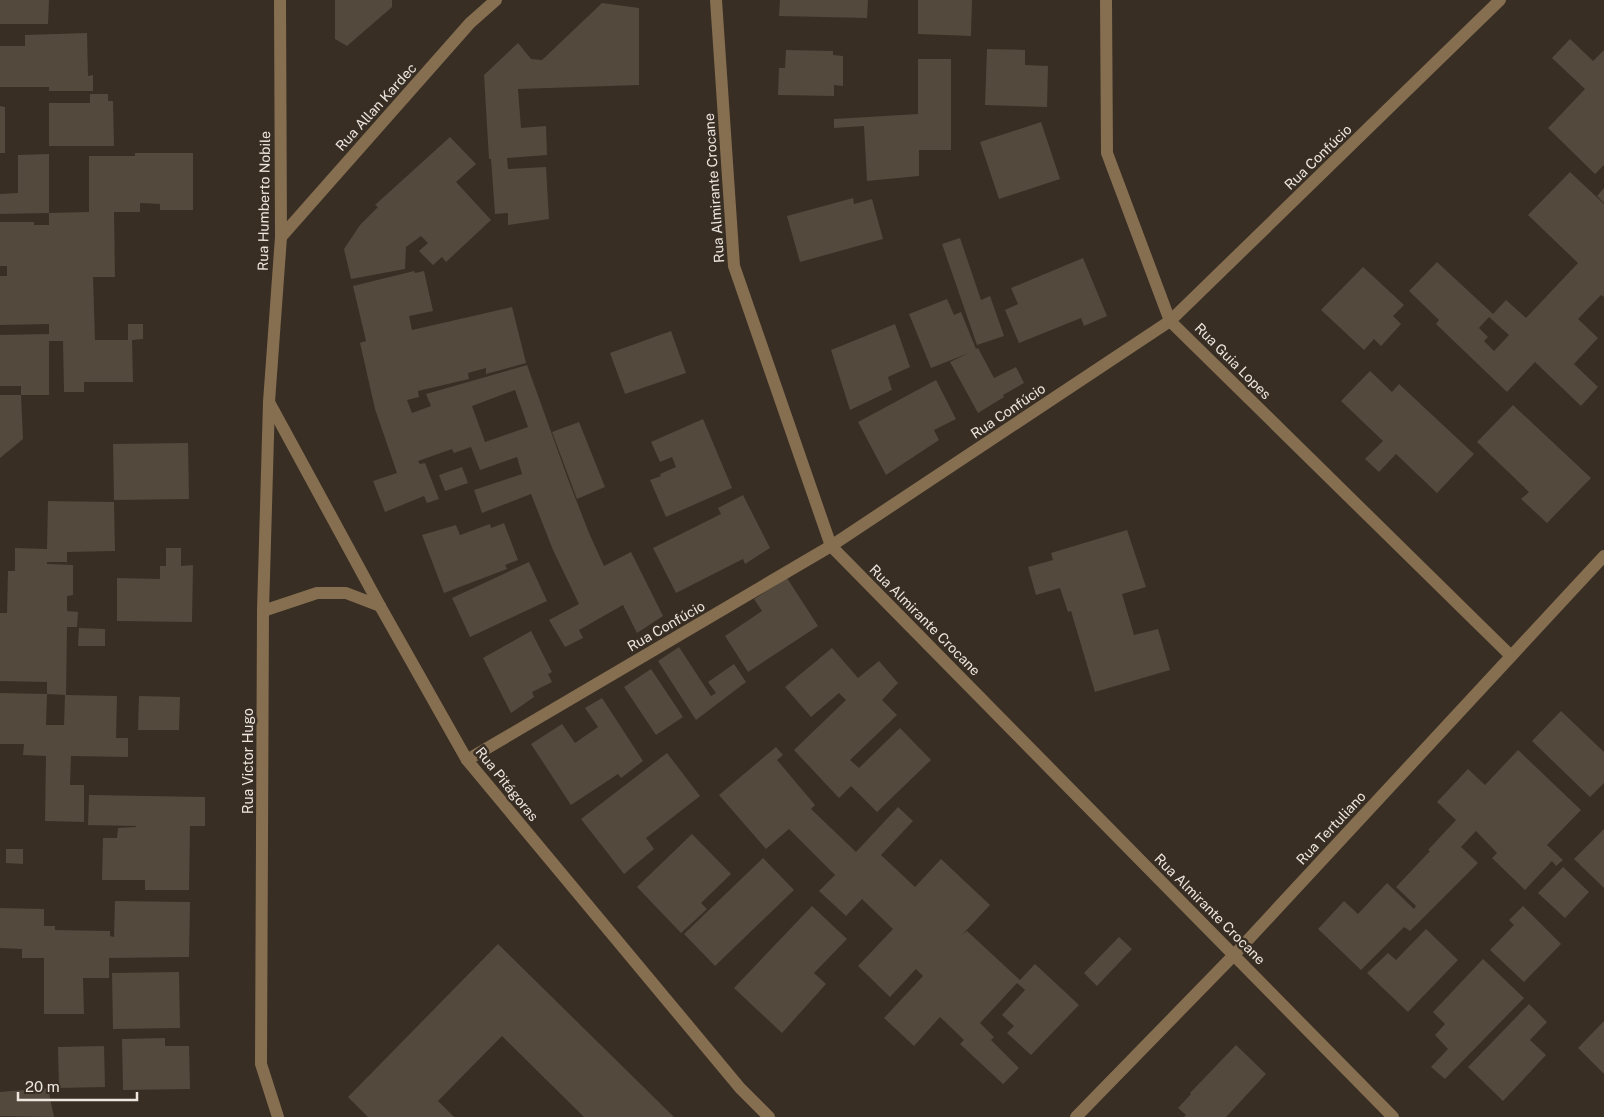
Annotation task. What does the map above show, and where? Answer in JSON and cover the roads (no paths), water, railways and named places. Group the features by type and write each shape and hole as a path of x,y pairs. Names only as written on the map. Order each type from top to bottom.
{"street":[{"name":"Rua Humberto Nobile","path":"269,402 280,238 280,0"},
{"name":"Rua Allan Kardec","path":"280,238 470,23 496,0"},
{"name":"Rua Almirante Crocane","path":"716,0 734,266 831,546 1393,1117"},
{"name":"Rua Guia Lopes","path":"1106,0 1107,153 1170,321 1511,656"},
{"name":"Rua Confúcio","path":"467,760 831,546 1170,321 1500,0"},
{"name":"Rua Pitágoras","path":"269,402 380,606 467,760 740,1088 769,1117"},
{"name":"Rua Victor Hugo","path":"269,402 263,611 261,1064 278,1117"},
{"name":"Rua Tertuliano","path":"1076,1117 1234,955 1604,556"},
{"path":"263,611 316,593 346,593 380,606"}]}
